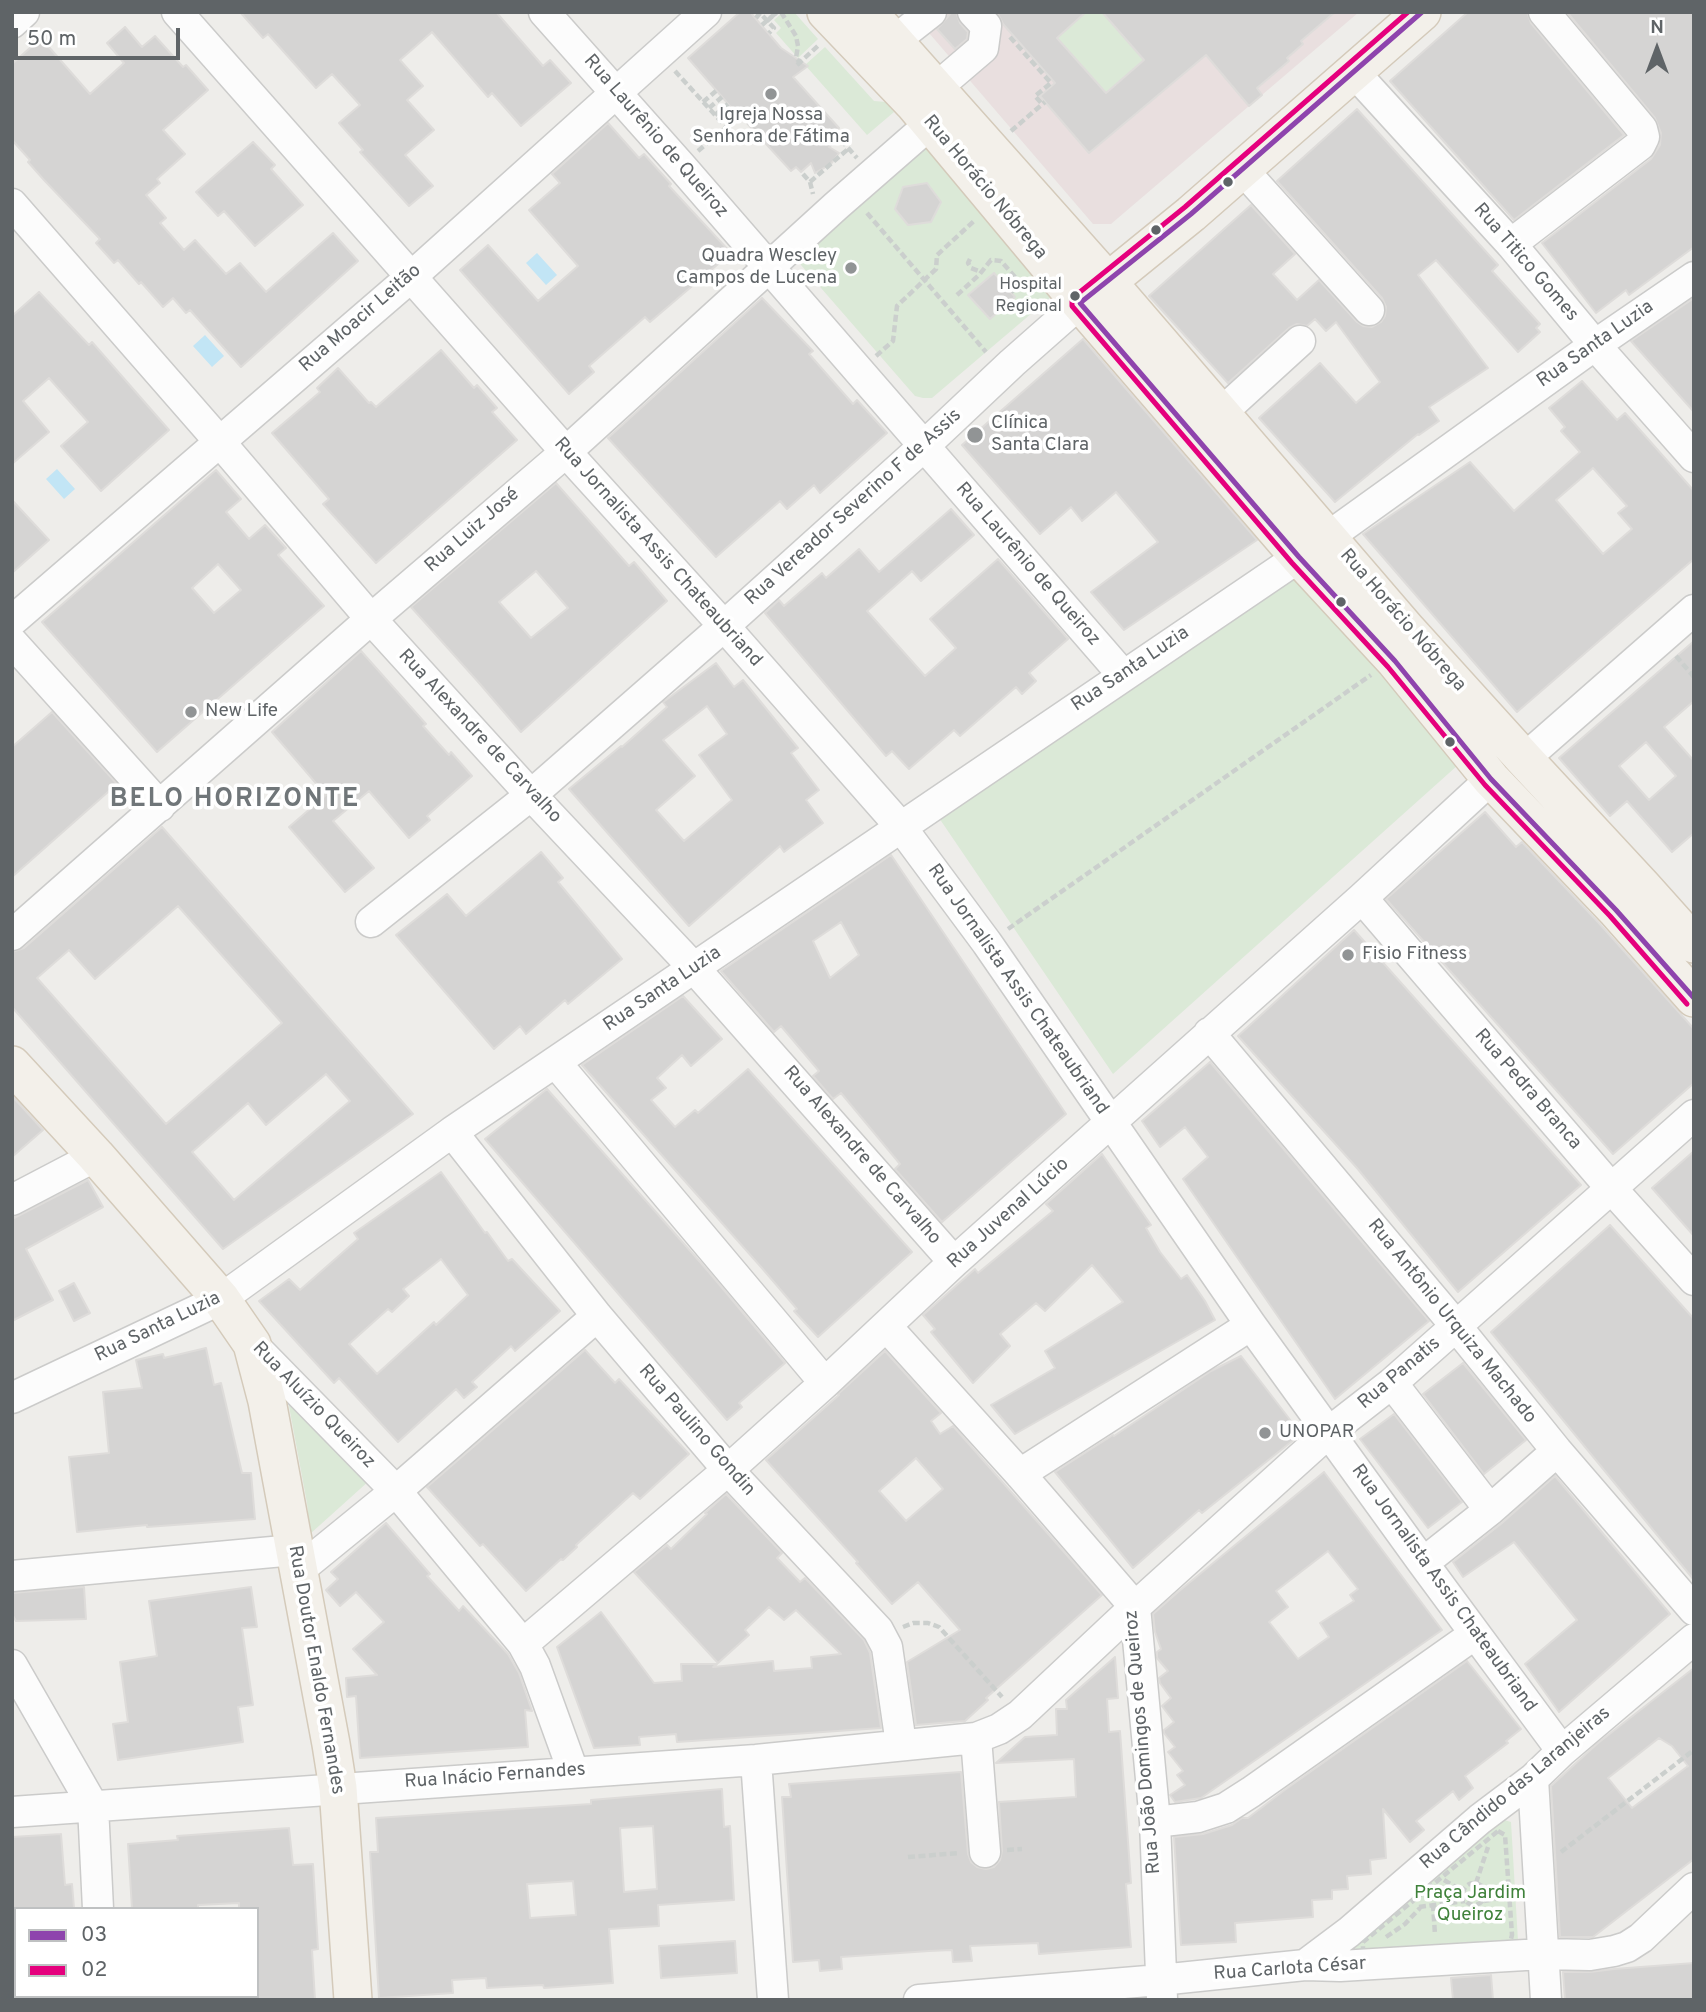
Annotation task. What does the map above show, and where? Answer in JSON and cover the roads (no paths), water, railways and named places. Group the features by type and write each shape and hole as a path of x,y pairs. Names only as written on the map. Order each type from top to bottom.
{"main road":[{"name":"Rua Horácio Nóbrega","path":"826,12 933,106 989,149 1314,547 1408,631 1694,944"},
{"name":"Rua Horácio Nóbrega","path":"868,12 894,41 996,202 1100,286 1220,414 1395,661 1491,779 1616,910 1694,998"},
{"path":"1100,286 1242,170 1422,12"},
{"name":"Rua Aluízio Queiroz","path":"12,1065 221,1299 252,1344"},
{"name":"Rua Doutor Enaldo Fernandes","path":"252,1344 267,1401 319,1742 338,1788 353,2000"}],"street":[{"path":"12,23 24,12"},
{"name":"Rua Jornalista Assis Chateaubriand","path":"177,12 901,827 987,943 1251,1325 1562,1751"},
{"name":"Rua Laurênio de Queiroz","path":"544,12 1123,675"},
{"name":"Rua Moacir Leitão","path":"12,621 411,277 615,92 675,48 706,12"},
{"path":"894,41 931,12"},
{"path":"1511,244 1640,145 1644,137 1642,129 1544,12"},
{"name":"Rua Luiz José","path":"12,935 371,619 566,452 850,194 983,48 979,19"},
{"name":"Rua Titico Gomes","path":"1353,71 1511,244 1595,345 1694,457"},
{"path":"1242,170 1369,310"},
{"name":"Rua Alexandre de Carvalho","path":"12,204 371,619 531,795 694,968 954,1262"},
{"name":"Rua Santa Luzia","path":"12,1398 221,1299 452,1132 1314,547 1595,345 1694,278"},
{"name":"Rua Vereador Severino F de Assis","path":"371,922 531,795 724,626 1100,286"},
{"path":"1220,414 1300,341"},
{"path":"1524,759 1694,610"},
{"path":"12,642 160,806"},
{"name":"Rua Juvenal Lúcio","path":"523,1644 728,1471 954,1262 1362,898 1491,779"},
{"name":"Rua Pedra Branca","path":"1362,898 1694,1280"},
{"name":"Rua Antônio Urquiza Machado","path":"1209,1033 1456,1326 1557,1451 1694,1610"},
{"path":"556,1063 825,1383"},
{"name":"Rua Panatis","path":"976,1738 999,1729 1020,1715 1329,1432 1392,1383 1694,1115"},
{"name":"Rua Paulino Gondin","path":"452,1132 597,1317 728,1471 882,1636 887,1647 901,1744"},
{"path":"12,1200 96,1156"},
{"path":"12,1576 295,1574 396,1491 597,1317"},
{"path":"1020,1475 1251,1325"},
{"name":"Rua João Domingos de Queiroz","path":"886,1326 1135,1607 1155,1822 1161,1990"},
{"name":"Rua Aluízio Queiroz","path":"252,1344 396,1491 523,1644 535,1666 573,1771"},
{"path":"1392,1383 1490,1510"},
{"path":"1423,1563 1490,1510 1557,1451"},
{"path":"1155,1822 1198,1817 1226,1808 1475,1634"},
{"name":"Rua Cândido das Laranjeiras","path":"1305,1965 1349,1932 1398,1901 1480,1819 1532,1779 1694,1639"},
{"path":"12,1665 93,1806 98,1907"},
{"path":"976,1738 985,1852"},
{"name":"Rua Inácio Fernandes","path":"12,1812 757,1760 976,1738"},
{"path":"757,1760 773,2000"},
{"path":"1532,1779 1546,2000"},
{"name":"Rua Carlota César","path":"919,2000 1161,1990 1305,1965 1340,1966 1542,1954 1590,1955 1627,1947 1694,1888"}],"water":[{"path":"537,253 557,275 546,285 526,263"},
{"path":"205,335 224,356 212,367 193,346"},
{"path":"57,469 75,489 64,499 46,479"}],"place":[{"name":"Igreja Nossa Senhora de Fátima","path":"771,94"},
{"name":"Quadra Wescley Campos de Lucena","path":"851,268"},
{"name":"Hospital Regional","path":"1075,296"},
{"name":"Clínica Santa Clara","path":"975,435"},
{"name":"New Life","path":"191,712"},
{"name":"Fisio Fitness","path":"1348,955"},
{"name":"UNOPAR","path":"1265,1433"}],"district":[{"name":"BELO HORIZONTE","path":"235,801"}],"park label":[{"name":"Praça Jardim Queiroz","path":"1470,1905"}]}
